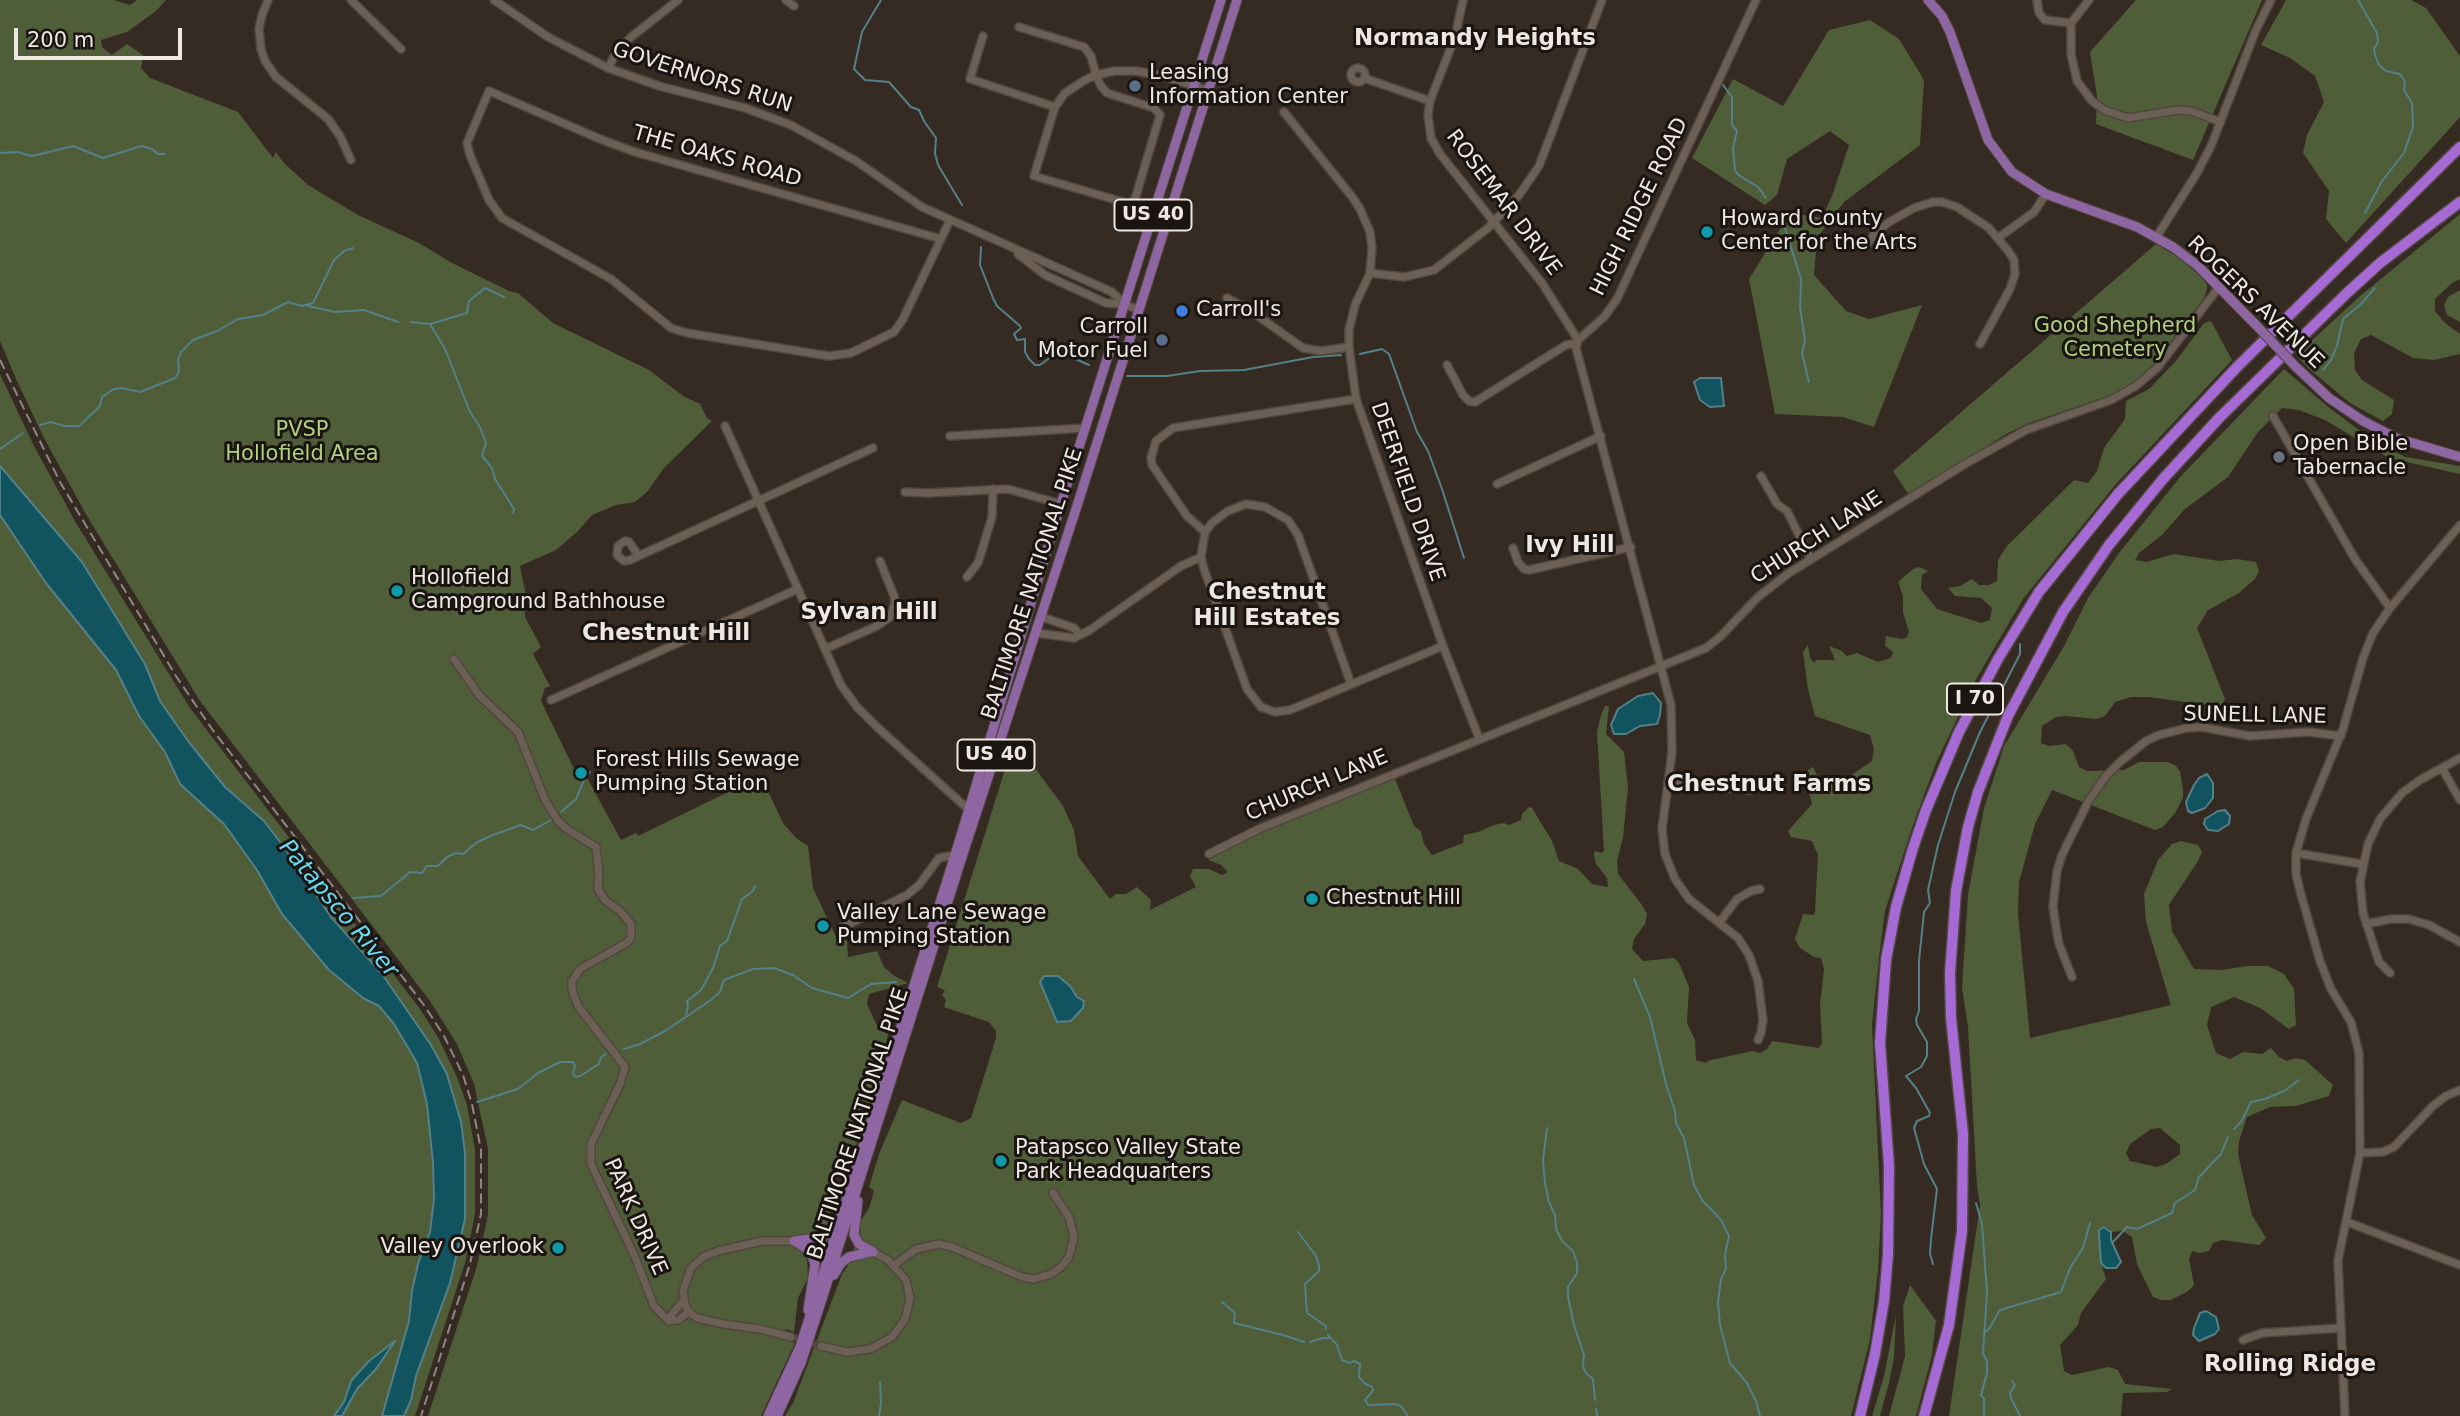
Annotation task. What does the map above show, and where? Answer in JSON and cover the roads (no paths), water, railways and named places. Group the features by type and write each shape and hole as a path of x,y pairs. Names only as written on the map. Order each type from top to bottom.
{"highway":[{"name":"I 70","path":"1860,1416 1875,1354 1888,1254 1889,1166 1880,1043 1886,960 1896,907 1913,848 1959,732 1998,659 2039,592 2118,494 2238,366 2460,148"},
{"name":"I 70","path":"1924,1416 1949,1325 1962,1231 1963,1134 1951,1018 1950,973 1956,891 1968,827 1978,792 2008,716 2070,601 2109,545 2163,479 2220,417 2347,293 2380,263 2460,202"}],"main road":[{"name":"BALTIMORE NATIONAL PIKE","path":"768,1416 792,1366 808,1320 955,855 1061,504 1221,0"},
{"name":"BALTIMORE NATIONAL PIKE","path":"777,1416 802,1363 1237,0"},
{"name":"ROGERS AVENUE","path":"1928,0 1942,16 1950,32 1979,121 1991,147 2012,172 2046,194 2157,236 2194,263 2329,398 2363,421 2396,438 2459,456"},
{"path":"862,1175 853,1235 859,1244 873,1252"},
{"path":"794,1241 819,1240 828,1234 852,1181"},
{"path":"794,1241 810,1251 815,1264 808,1300 808,1320"},
{"path":"821,1302 841,1263 857,1254 873,1252"}],"street":[{"path":"268,0 261,15 259,29 265,61 276,77 328,119 340,136 351,160"},
{"path":"352,0 401,49"},
{"name":"GOVERNORS RUN","path":"494,0 548,37 608,68 659,86 745,108 791,125 856,161 907,198 1010,248 1112,292 1124,304"},
{"path":"608,68 630,38 678,0"},
{"path":"786,0 794,6"},
{"name":"ROSEMAR DRIVE","path":"1463,0 1455,37 1430,101 1429,127 1435,147 1542,283 1577,341"},
{"path":"1370,273 1404,278 1434,270 1493,222 1519,195 1539,166 1602,0"},
{"name":"HIGH RIDGE ROAD","path":"1447,365 1463,395 1469,401 1475,402 1556,351 1577,341 1604,317 1617,299 1756,0"},
{"path":"2037,0 2039,13 2045,20 2071,23"},
{"path":"2090,0 2071,23 2071,54 2077,81 2083,92 2104,110 2128,118 2178,110 2191,111 2221,122"},
{"path":"2157,236 2197,173 2271,0"},
{"path":"1019,27 1084,47 1091,56 1097,75 1107,93 1154,107 1159,112 1159,120 1133,202 1127,205 1034,176 1055,107 1075,85 1097,75 1114,71 1137,71 1208,90"},
{"path":"983,36 971,79 1055,107"},
{"path":"1364,78 1430,101"},
{"name":"THE OAKS ROAD","path":"489,90 600,139 637,152 941,239 897,328 882,340 851,353 828,356 678,330 663,323 611,279 510,223 495,210 467,143 489,90"},
{"name":"DEERFIELD DRIVE","path":"1284,112 1360,209 1366,221 1372,248 1370,273 1350,317 1349,347 1356,399 1443,646 1479,738"},
{"path":"1998,238 2034,212 2046,194"},
{"path":"1868,243 1875,233 1889,222 1923,204 1933,202 1957,207 1981,222 1998,238 2014,260 2015,274 2010,289 1980,344"},
{"path":"941,239 950,220"},
{"name":"GOVERNORS RUN","path":"1010,248 1045,275 1106,303 1124,304 1139,310"},
{"name":"CHURCH LANE","path":"1209,854 1261,828 1479,738 1694,654 1715,641 1758,597 1811,559 2015,435 2111,400 2136,386 2158,367 2219,287"},
{"path":"1227,299 1251,311 1303,348 1321,351 1349,347"},
{"path":"1577,341 1577,359 1631,547 1662,667 1672,720 1662,828 1665,854 1669,867 1689,899 1744,946 1756,970 1763,1020 1762,1033 1758,1040"},
{"path":"1205,532 1187,516 1155,472 1151,458 1161,436 1181,425 1356,399"},
{"path":"2273,416 2355,559 2390,608"},
{"path":"725,426 841,685 857,707 968,809"},
{"path":"950,436 1086,428"},
{"path":"1497,484 1601,436"},
{"path":"639,556 632,543 625,541 616,551 624,561 639,556 873,448"},
{"path":"1761,476 1777,504 1787,511 1811,559"},
{"path":"905,492 993,489 1026,492 1061,504"},
{"path":"967,577 978,563 992,517 993,489"},
{"path":"1351,684 1298,535 1288,520 1265,507 1246,504 1227,511 1205,532 1201,557 1247,689 1255,703 1267,710 1282,712 1351,684 1443,646"},
{"path":"2345,1416 2338,1260 2360,1153 2360,1068 2357,1040 2351,1022 2320,961 2296,874 2297,853 2305,819 2341,736 2368,645 2390,608 2460,525"},
{"path":"1513,548 1521,567 1529,570 1631,547"},
{"path":"1036,633 1069,639 1080,635 1181,566 1201,557"},
{"path":"825,649 877,626 890,617 895,603 894,596 880,561"},
{"path":"551,700 798,589"},
{"path":"1042,617 1074,628 1080,635"},
{"name":"PARK DRIVE","path":"454,659 479,695 518,732 545,800 558,821 596,847 598,889 631,924 631,937 628,942 580,969 572,982 572,990 578,1006 625,1067 621,1084 592,1144 591,1164 635,1257 654,1306 669,1321 684,1300 687,1274 703,1257 742,1244 794,1241"},
{"name":"SUNELL LANE","path":"2072,978 2059,944 2054,917 2057,870 2089,800 2120,762 2159,734 2187,728 2201,727 2250,736 2308,732 2341,736"},
{"path":"2390,973 2379,962 2366,924 2361,898 2362,864 2374,830 2387,809 2410,787 2460,758"},
{"path":"2442,768 2460,800"},
{"path":"1668,783 1751,790"},
{"path":"2297,853 2362,864"},
{"path":"841,928 906,895 919,885 939,858 955,855"},
{"path":"1719,923 1737,898 1760,889"},
{"path":"2366,924 2409,919 2429,925 2460,942"},
{"path":"2360,1153 2383,1152 2394,1147 2433,1106 2460,1090"},
{"path":"894,1265 916,1249 939,1244 953,1247 1022,1277 1034,1279 1051,1274 1069,1257 1074,1237 1069,1217 1053,1193"},
{"path":"2347,1222 2460,1265"},
{"path":"821,1346 847,1352 863,1351 885,1342 896,1332 908,1312 910,1298 906,1280 894,1265 873,1252"},
{"path":"684,1300 689,1312 704,1320 791,1337"},
{"path":"669,1321 678,1320 689,1312"},
{"path":"2243,1340 2262,1333 2342,1328"}],"water":[{"path":"1700,378 1721,378 1724,406 1710,407 1700,400 1694,382"},
{"name":"Patapsco River","path":"0,466 82,562 145,664 160,701 188,741 225,787 264,821 331,917 382,974 431,1045 447,1074 461,1122 465,1153 465,1219 450,1283 404,1416 382,1416 409,1321 412,1291 418,1264 430,1232 434,1199 427,1104 417,1063 394,1024 379,1006 363,998 329,970 282,914 257,870 224,824 180,784 165,752 139,716 116,670 46,583 0,515"},
{"path":"1653,693 1661,703 1657,724 1640,726 1626,734 1614,734 1611,725 1618,709 1638,696"},
{"path":"2207,774 2213,783 2213,798 2205,808 2192,813 2188,811 2186,802 2199,778"},
{"path":"2225,810 2230,816 2229,824 2218,831 2208,830 2204,824 2205,819"},
{"path":"1044,976 1058,976 1084,1001 1083,1008 1071,1021 1057,1022 1040,982"},
{"path":"2104,1227 2111,1232 2111,1240 2121,1262 2116,1268 2106,1268 2101,1263 2099,1230"},
{"path":"2206,1311 2216,1317 2219,1329 2215,1334 2199,1341 2193,1335 2194,1328 2200,1313"},
{"path":"395,1341 376,1369 357,1389 342,1416 334,1416 344,1402 351,1381 369,1361"}],"waterway":[{"path":"881,0 862,32 854,69 865,80 889,82 911,107 919,110 936,138 935,153 938,165 962,205"},
{"path":"2358,0 2377,33 2378,42 2374,49 2379,65 2386,71 2400,74 2405,82 2404,90 2412,103 2413,127 2404,153 2382,181 2365,213"},
{"path":"1723,85 1732,97 1732,125 1737,131 1733,148 1735,171 1758,187 1766,198"},
{"path":"0,153 17,152 32,156 73,146 103,158 142,146 158,154 165,154"},
{"path":"1784,225 1801,279 1800,307 1805,341 1802,353 1809,382"},
{"path":"981,247 980,265 993,298 997,306 1020,326 1014,334 1017,340 1025,339 1025,352 1029,359 1035,365 1040,365 1055,354 1062,353 1089,365"},
{"path":"40,425 51,422 64,426 79,426 100,406 102,397 114,389 140,392 175,378 179,372 178,360 181,352 193,340 238,319 263,315 288,302 302,306 313,303 334,260 344,251 353,248"},
{"path":"411,322 430,324 467,313 469,301 485,288 504,297"},
{"path":"2323,370 2337,346 2343,319 2375,288"},
{"path":"308,306 335,312 364,310 398,322"},
{"path":"430,324 445,349 470,412 480,427 486,443 482,456 492,468 495,479 514,509 513,513"},
{"path":"1360,354 1382,349 1389,354 1417,432 1428,451 1442,489 1464,558"},
{"path":"1127,376 1244,370 1313,357 1341,355"},
{"path":"0,449 23,433"},
{"path":"1933,1264 1930,1254 1937,1189 1924,1164 1914,1128 1917,1121 1930,1113 1906,1076 1921,1067 1927,1056 1927,1042 1916,1019 1919,1011 1919,961 1924,912 1930,903 1928,890 1938,845 1955,792 1980,732 2020,654 2020,644"},
{"path":"561,812 576,799 590,772"},
{"path":"353,898 381,896 410,872 422,873 427,866 438,866 447,857 456,853 463,854 490,836 521,825 533,830 551,820"},
{"path":"686,1014 687,1001 701,990 713,968 720,946 727,941 742,899 753,891 755,886"},
{"path":"624,1049 665,1031 711,1000 720,992 724,980 753,969 774,968 793,975 812,988 848,998 871,984 896,982"},
{"path":"1634,979 1650,1017 1676,1123 1684,1138 1694,1185 1702,1200 1721,1220 1729,1236 1725,1255 1726,1269 1721,1279 1718,1302 1720,1325 1730,1363 1747,1383 1760,1416"},
{"path":"477,1102 518,1089 538,1073 560,1062 573,1062 573,1074 580,1076 599,1064 601,1057 606,1054"},
{"path":"2234,1129 2241,1122 2251,1102 2284,1091 2299,1080"},
{"path":"1547,1128 1543,1160 1545,1183 1555,1215 1556,1229 1562,1241 1573,1251 1577,1263 1577,1273 1568,1287 1568,1297 1584,1355 1583,1367 1593,1379 1595,1400"},
{"path":"2112,1243 2127,1227 2137,1229 2172,1213 2175,1203 2195,1190 2199,1177 2221,1154 2228,1137"},
{"path":"1976,1203 1982,1224 1987,1293 1983,1353 1987,1362 1987,1373 1981,1395 1984,1399 1984,1416"},
{"path":"1984,1333 2000,1310 2061,1292 2070,1268 2083,1248 2090,1223"},
{"path":"1298,1232 1316,1256 1319,1266 1319,1271 1305,1284 1307,1313 1326,1326 1326,1329"},
{"path":"1222,1302 1235,1313 1234,1323 1304,1342"},
{"path":"1328,1335 1337,1345 1342,1360 1360,1364 1359,1377 1372,1387 1373,1391 1365,1400 1368,1405 1395,1404 1401,1406 1408,1416"},
{"path":"1310,1342 1329,1338"},
{"path":"2012,1381 2015,1385 2010,1393 2011,1398 2020,1416"},
{"path":"879,1416 880,1382"},
{"path":"1596,1409 1597,1416"}],"tunnel":[{"path":"791,1337 821,1346"}],"railway":[{"path":"0,360 60,482 176,676 212,729 424,1005 444,1036 463,1075 481,1150 481,1214 470,1264 421,1416"}],"place":[{"name":"Leasing Information Center","path":"1135,86"},
{"name":"Howard County Center for the Arts","path":"1707,232"},
{"name":"Carroll's","path":"1182,311"},
{"name":"Carroll Motor Fuel","path":"1162,340"},
{"name":"Open Bible Tabernacle","path":"2279,457"},
{"name":"Hollofield Campground Bathhouse","path":"397,591"},
{"name":"Forest Hills Sewage Pumping Station","path":"581,773"},
{"name":"Chestnut Hill","path":"1312,899"},
{"name":"Valley Lane Sewage Pumping Station","path":"823,926"},
{"name":"Patapsco Valley State Park Headquarters","path":"1001,1161"},
{"name":"Valley Overlook","path":"558,1248"}],"district":[{"name":"Normandy Heights","path":"1475,39"},
{"name":"Ivy Hill","path":"1570,546"},
{"name":"Chestnut Hill Estates","path":"1267,606"},
{"name":"Sylvan Hill","path":"869,613"},
{"name":"Chestnut Hill","path":"666,634"},
{"name":"Chestnut Farms","path":"1769,785"},
{"name":"Rolling Ridge","path":"2290,1365"}],"park label":[{"name":"Good Shepherd Cemetery","path":"2115,339"},
{"name":"PVSP Hollofield Area","path":"302,443"}]}
